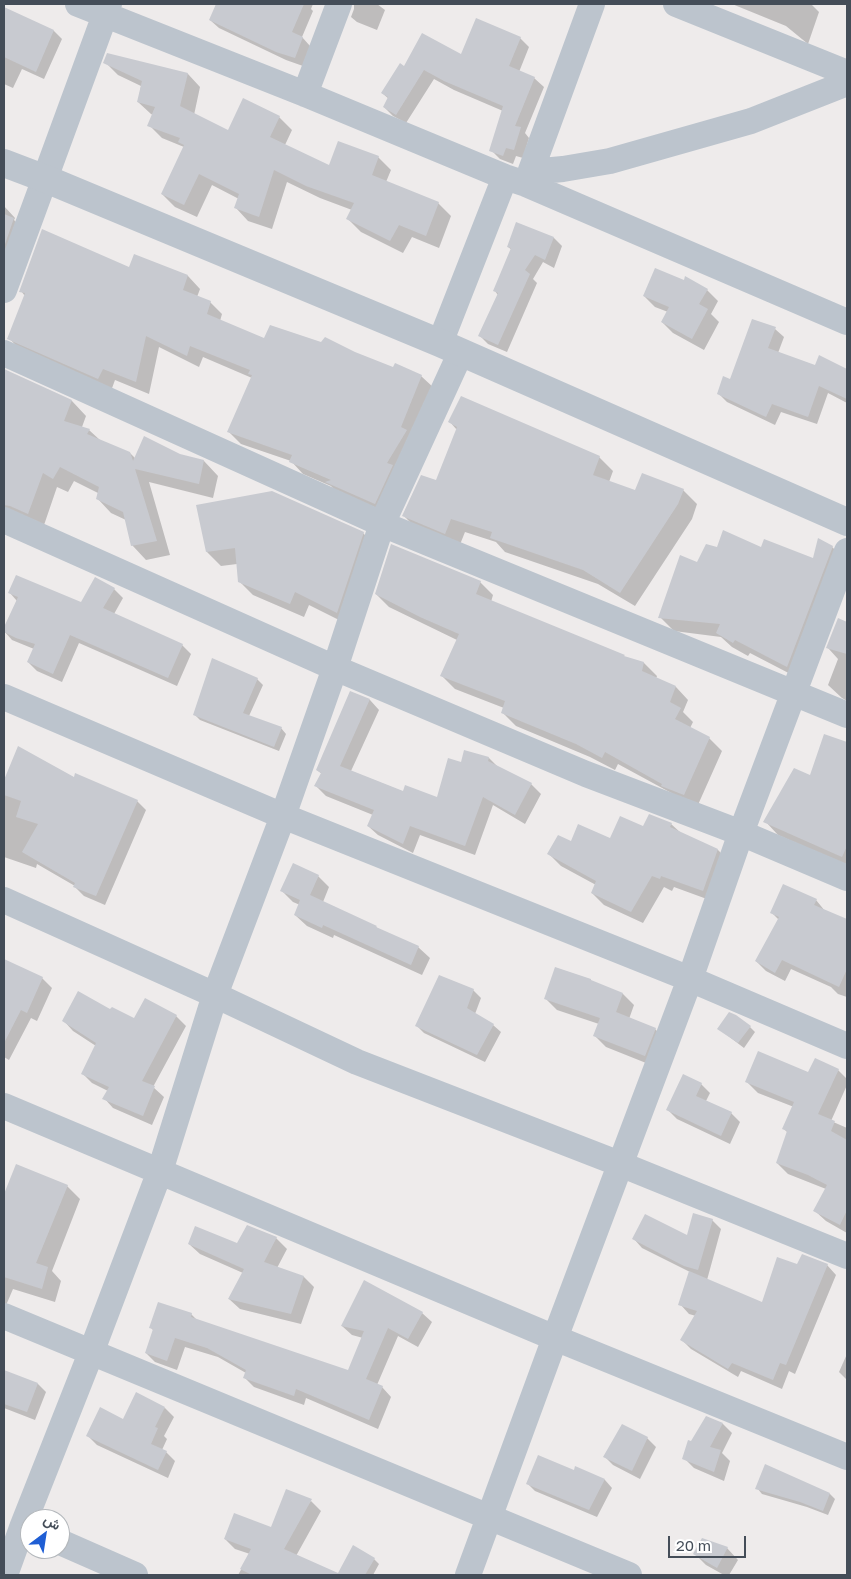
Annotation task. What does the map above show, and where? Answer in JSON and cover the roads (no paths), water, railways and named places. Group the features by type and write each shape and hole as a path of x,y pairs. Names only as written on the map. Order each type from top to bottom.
{"street":[{"path":"78,4 107,9 305,94 521,177 847,322"},
{"path":"305,94 339,4"},
{"path":"5,1575 19,1524 92,1353 160,1171 215,995 283,816 335,668 382,524 451,347 592,4"},
{"path":"676,4 847,73"},
{"path":"4,290 107,9"},
{"path":"521,177 610,161 751,121 847,83"},
{"path":"4,163 451,347 847,522"},
{"path":"4,352 382,524 847,715"},
{"path":"4,520 335,668 586,774 742,832 847,878"},
{"path":"468,1575 847,551"},
{"path":"4,697 283,816 690,979 847,1046"},
{"path":"4,900 215,995 357,1062 620,1164 847,1256"},
{"path":"4,1106 555,1338 847,1457"},
{"path":"4,1316 629,1575"},
{"path":"70,1546 135,1575"}]}
